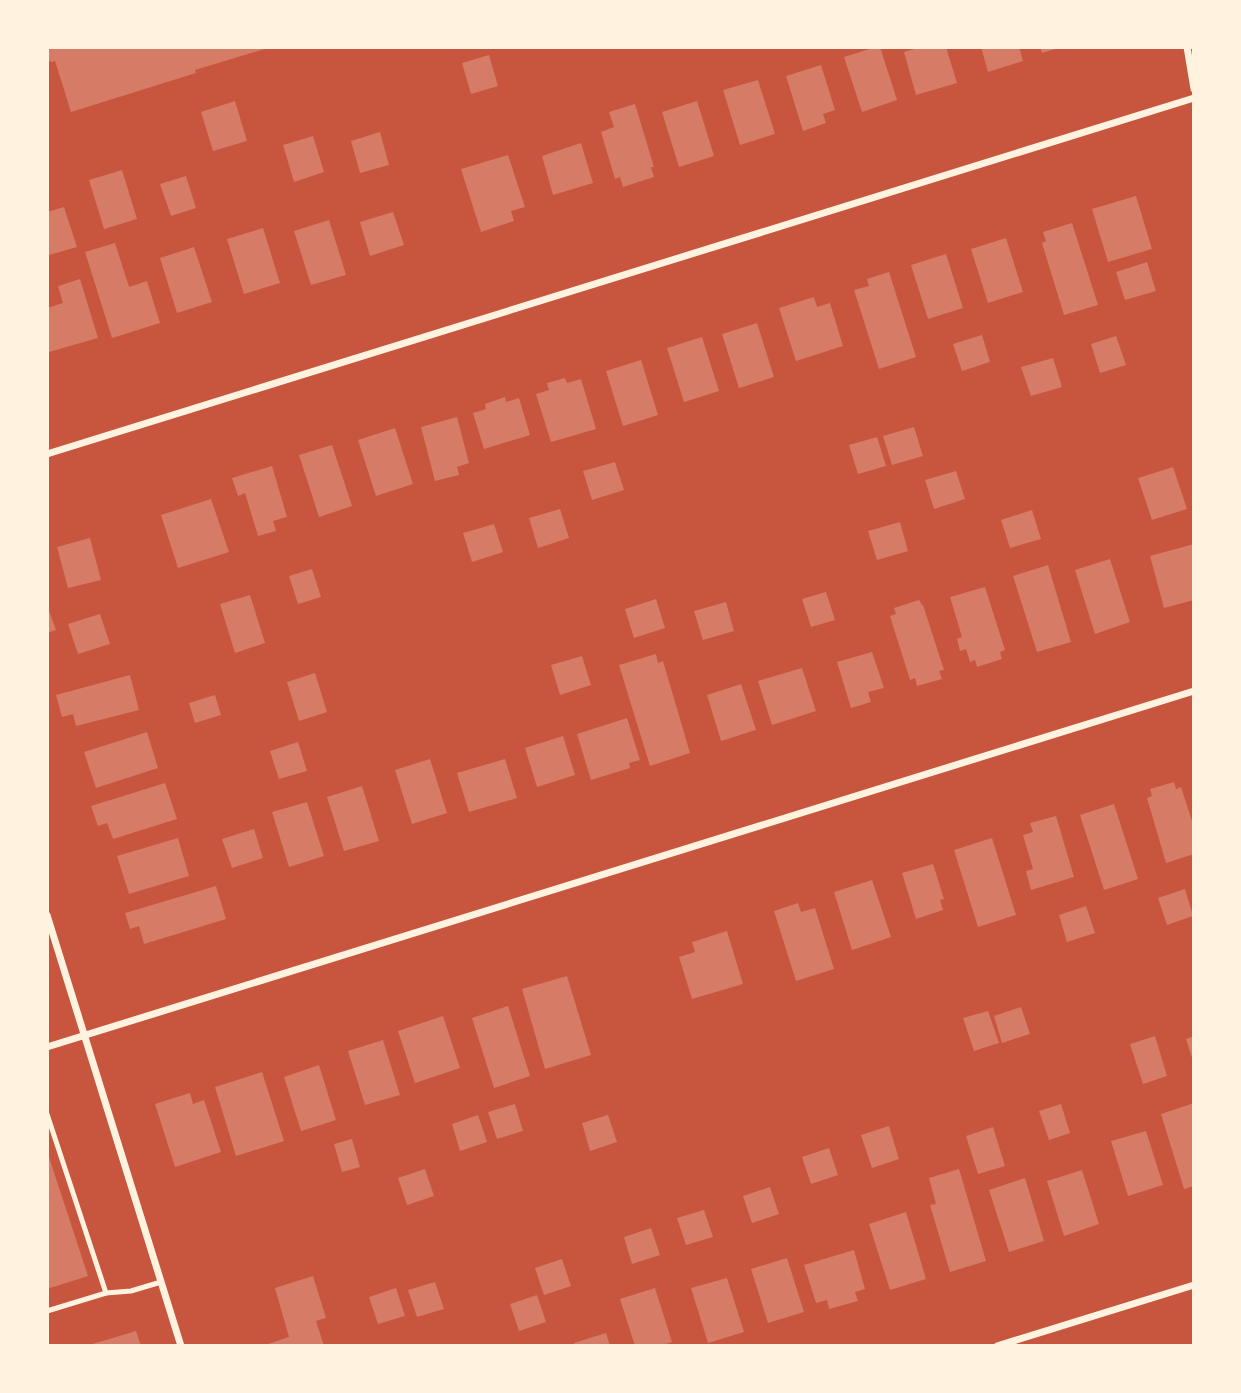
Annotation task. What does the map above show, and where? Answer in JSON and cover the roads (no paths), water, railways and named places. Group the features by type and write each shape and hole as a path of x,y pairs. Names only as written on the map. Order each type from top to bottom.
{"street":[{"path":"1186,47 1194,89"},
{"path":"47,454 1194,99"},
{"path":"47,1047 1194,691"},
{"path":"47,915 181,1346"},
{"path":"997,1346 1194,1285"}],"lane":[{"path":"47,1114 106,1293"},
{"path":"47,1311 106,1293 131,1291 162,1282"}]}
